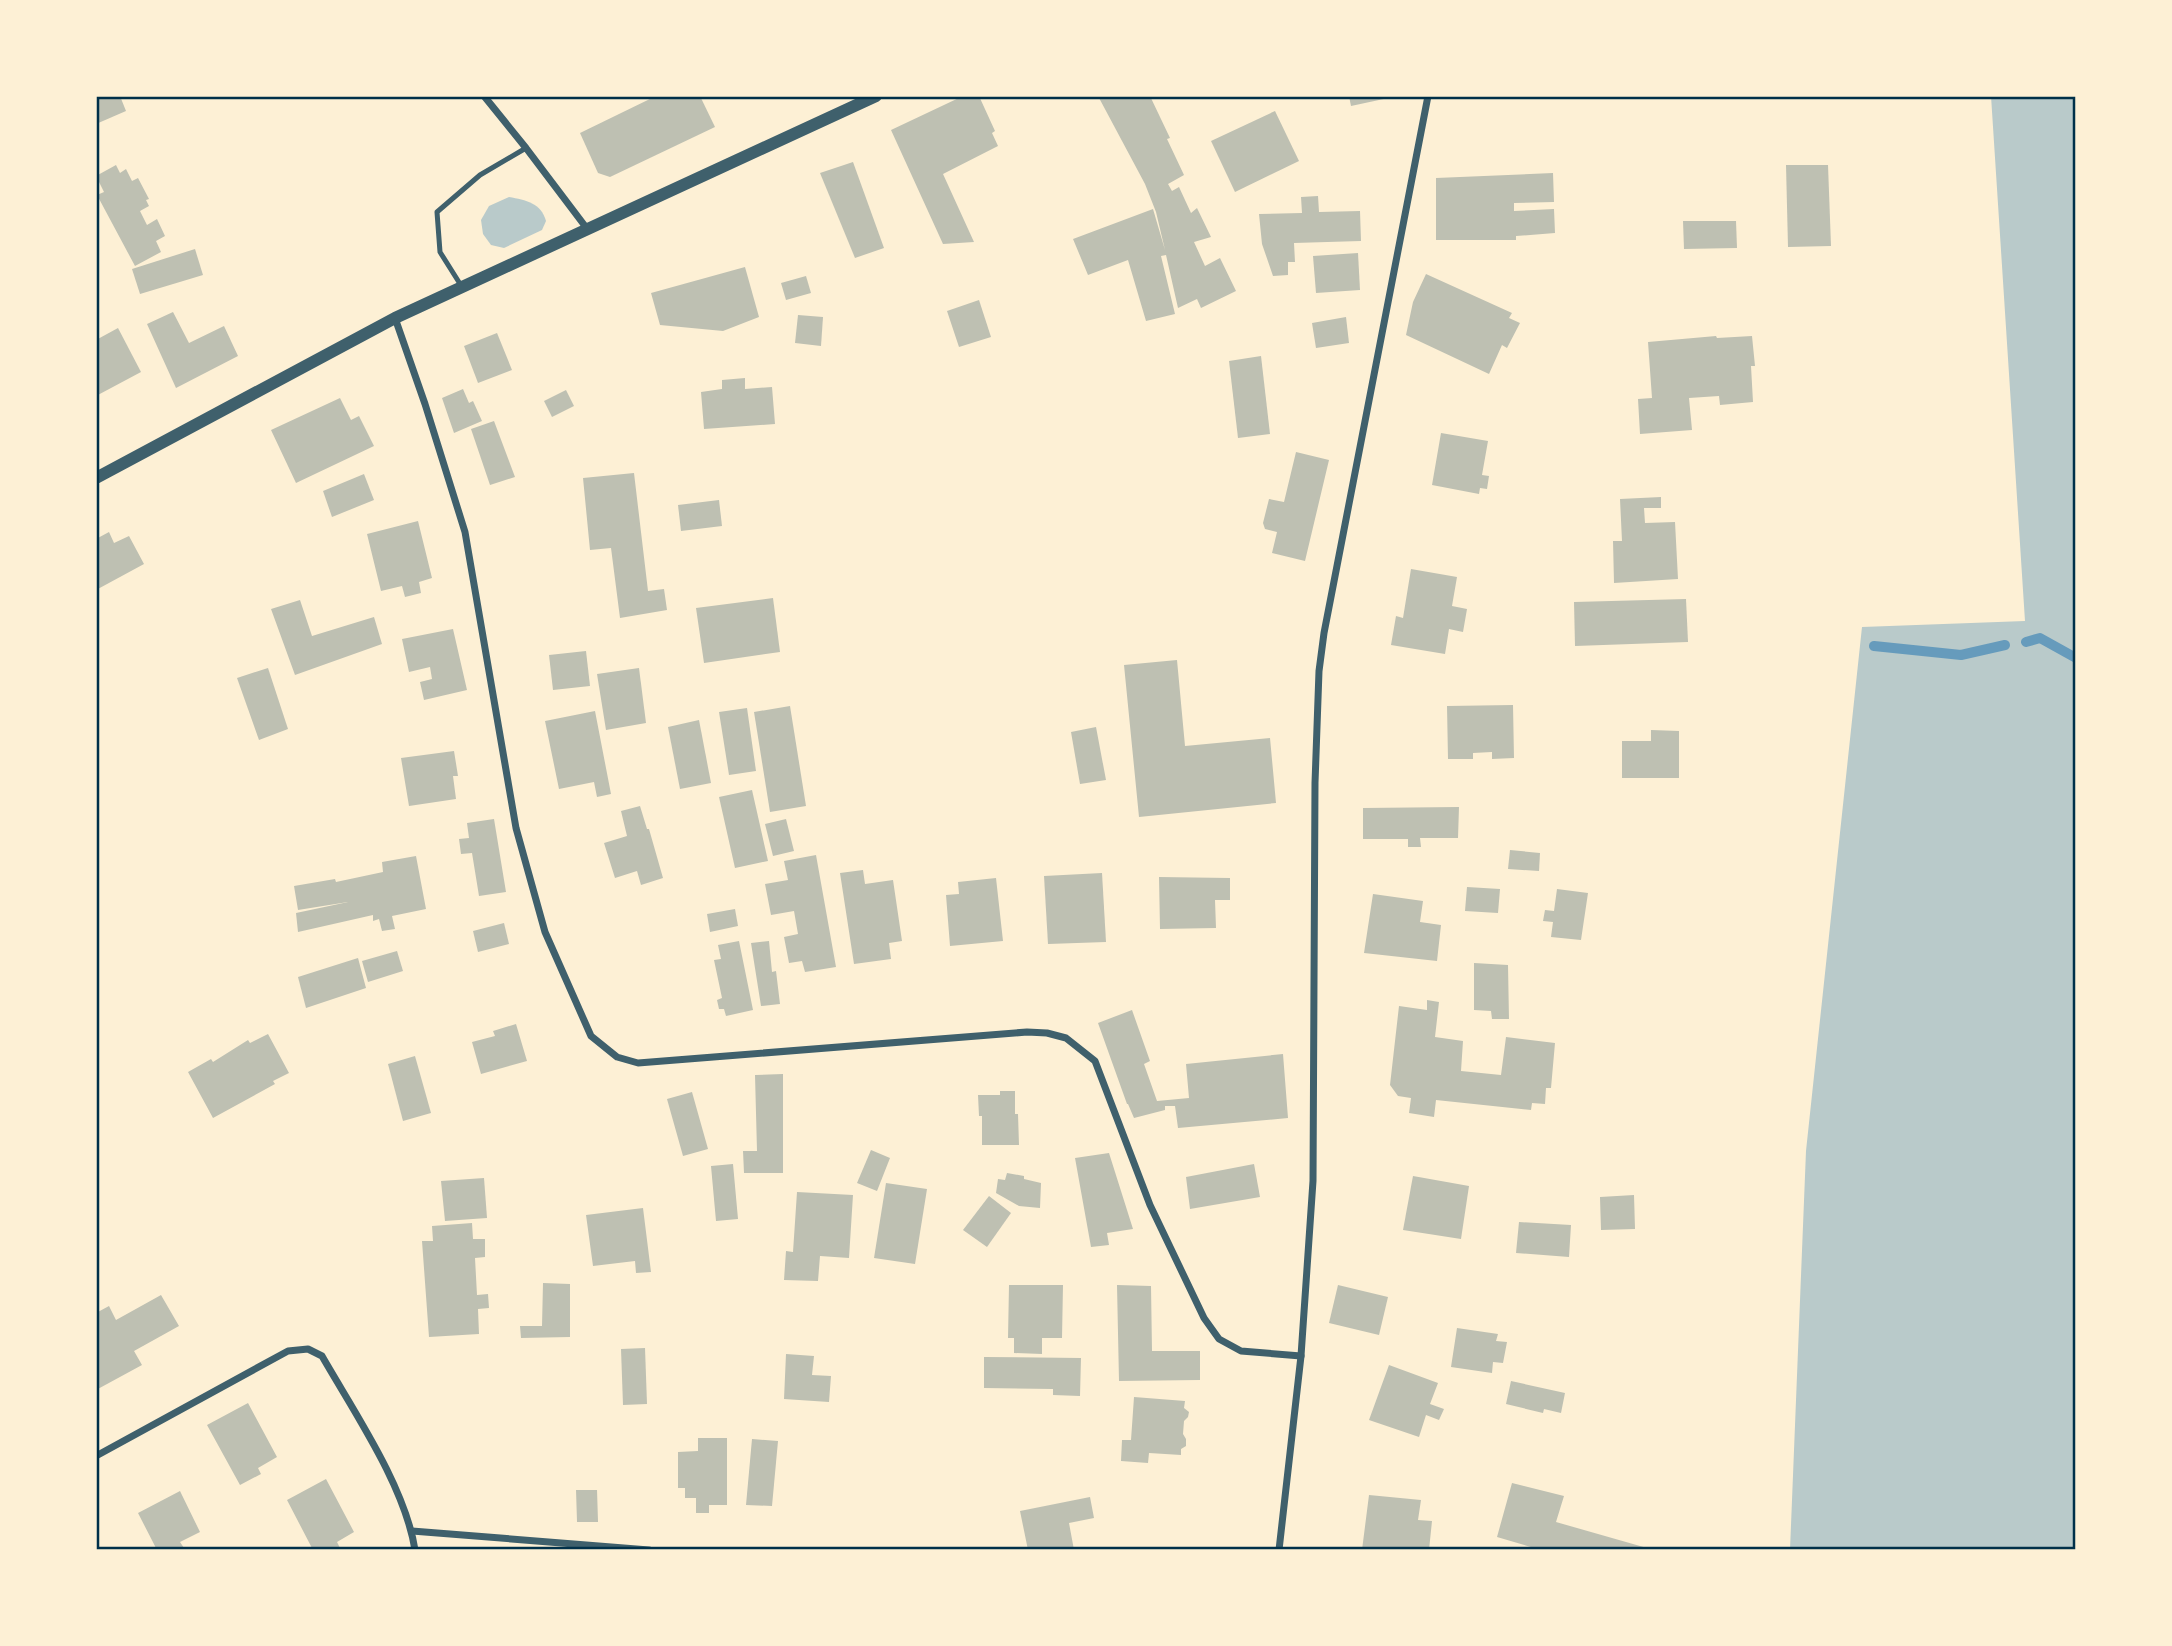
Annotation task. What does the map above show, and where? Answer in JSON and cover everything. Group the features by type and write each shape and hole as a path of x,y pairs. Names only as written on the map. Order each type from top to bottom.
{"street":[{"path":"484,96 588,230"},
{"path":"96,478 395,318 876,96"},
{"path":"1279,1550 1301,1356 1314,1181 1315,783 1319,671 1324,633 1428,96"},
{"path":"395,318 465,532 516,828 545,932 590,1036 617,1057 638,1063 1027,1032 1066,1038 1095,1061 1150,1205 1204,1318 1219,1339 1241,1351 1301,1356"},
{"path":"96,1456 288,1351 308,1349 322,1356 386,1468 412,1531 415,1550"},
{"path":"412,1531 649,1550"}],"lane":[{"path":"463,287 440,252 437,212 480,175 526,148"}],"shaded area":[{"path":"1991,96 2076,96 2076,1550 1790,1550 1806,1151 1862,627 2025,621"},
{"path":"509,197 537,206 546,221 542,230 504,248 491,245 483,234 481,220 489,206"}],"building":[{"path":"96,96 120,96 126,111 96,124"},
{"path":"656,96 700,96 715,127 610,177 598,173 580,133"},
{"path":"963,96 979,96 995,131 992,133 998,146 943,174 974,242 943,244 891,130"},
{"path":"1098,96 1150,96 1184,175 1168,184 1172,191 1179,187 1191,213 1197,208 1211,237 1194,242 1205,266 1220,258 1236,291 1201,308 1197,299 1178,308 1166,255 1161,256 1175,314 1146,321 1128,260 1088,275 1073,239 1153,209 1165,250 1156,212 1145,184"},
{"path":"1349,96 1393,96 1393,97 1351,106"},
{"path":"1275,111 1299,161 1235,192 1211,141"},
{"path":"853,162 884,248 855,258 820,173"},
{"path":"116,165 120,173 126,169 132,181 138,178 149,199 146,200 149,206 140,211 147,225 157,219 165,236 156,241 161,252 135,266 97,195 104,192 96,176"},
{"path":"1786,165 1828,165 1831,246 1788,247"},
{"path":"1553,173 1554,202 1514,203 1514,211 1554,209 1555,233 1516,236 1516,240 1436,240 1436,178"},
{"path":"1318,196 1319,212 1360,211 1361,241 1294,243 1295,262 1288,262 1288,275 1273,276 1262,244 1259,214 1302,213 1301,197"},
{"path":"1683,221 1736,221 1737,248 1684,249"},
{"path":"195,249 203,275 140,294 132,269"},
{"path":"1358,253 1360,290 1316,293 1313,256"},
{"path":"745,267 759,317 723,331 660,325 651,293"},
{"path":"1426,274 1512,313 1509,318 1520,323 1507,348 1502,345 1489,374 1406,335 1413,302"},
{"path":"806,276 811,293 786,300 781,283"},
{"path":"979,300 991,337 959,347 947,311"},
{"path":"173,312 189,343 224,326 238,356 176,388 147,324"},
{"path":"798,315 823,317 821,346 795,343"},
{"path":"1346,317 1349,343 1316,348 1312,323"},
{"path":"118,328 141,372 96,396 96,340"},
{"path":"497,333 512,370 478,383 464,346"},
{"path":"1752,336 1755,366 1751,366 1753,402 1720,405 1719,396 1689,398 1692,430 1640,434 1638,399 1652,398 1648,342"},
{"path":"1261,356 1270,434 1238,438 1229,361"},
{"path":"745,378 745,389 772,387 775,424 704,429 701,392 722,389 722,380"},
{"path":"463,389 469,403 473,401 482,421 454,433 442,398"},
{"path":"566,390 574,406 552,417 544,401"},
{"path":"340,398 351,420 359,416 374,446 296,483 271,430"},
{"path":"494,421 515,477 490,485 471,429"},
{"path":"1441,433 1488,441 1482,475 1489,476 1487,489 1480,488 1479,494 1432,485"},
{"path":"1296,452 1329,460 1305,561 1272,553 1277,532 1265,529 1263,523 1269,499 1284,502"},
{"path":"634,473 648,591 664,589 667,610 620,618 611,548 590,550 583,478"},
{"path":"364,474 374,500 332,517 323,491"},
{"path":"1661,497 1661,508 1644,508 1645,523 1675,522 1678,579 1614,583 1613,541 1622,541 1620,499"},
{"path":"719,500 722,526 681,531 678,505"},
{"path":"418,521 432,578 419,582 421,593 405,597 402,586 381,591 367,534"},
{"path":"109,532 114,543 129,536 144,564 96,590 96,539"},
{"path":"1411,569 1457,577 1452,606 1467,609 1463,632 1449,629 1445,654 1391,645 1396,616 1403,618"},
{"path":"773,598 780,652 704,663 696,608"},
{"path":"1686,599 1688,642 1575,646 1574,602"},
{"path":"300,600 312,636 374,617 382,644 295,675 271,609"},
{"path":"453,629 467,690 424,700 420,682 432,679 430,667 409,672 402,639"},
{"path":"586,651 590,686 553,690 549,655"},
{"path":"1177,660 1185,746 1270,738 1276,803 1139,817 1124,665"},
{"path":"268,668 288,729 259,740 237,678"},
{"path":"639,668 646,723 606,730 597,674"},
{"path":"1513,705 1514,758 1492,759 1492,752 1473,753 1473,759 1448,759 1447,706"},
{"path":"790,706 806,806 770,812 754,712"},
{"path":"747,708 756,771 729,775 719,712"},
{"path":"595,711 611,794 597,797 594,782 559,789 545,721"},
{"path":"699,720 711,783 680,789 668,727"},
{"path":"1096,727 1106,780 1080,784 1071,732"},
{"path":"1651,730 1679,731 1679,778 1622,778 1622,741 1651,741"},
{"path":"454,751 458,776 453,776 456,799 409,806 401,758"},
{"path":"752,790 768,861 735,868 719,797"},
{"path":"640,806 663,878 641,885 637,871 615,878 604,843 627,836 621,811"},
{"path":"1459,807 1458,838 1420,838 1421,847 1408,847 1408,839 1363,839 1363,808"},
{"path":"494,819 506,892 479,896 472,853 461,854 459,839 469,838 467,823"},
{"path":"786,819 794,851 773,856 765,824"},
{"path":"1510,850 1540,853 1539,871 1508,869"},
{"path":"816,855 836,967 805,972 802,961 789,963 784,937 798,934 794,911 771,915 765,884 788,880 784,861"},
{"path":"416,856 426,909 392,916 395,929 382,931 379,919 373,921 373,915 298,932 296,913 348,902 298,910 294,886 335,879 336,882 383,872 382,862"},
{"path":"863,870 865,884 893,880 902,941 889,943 891,959 854,964 840,873"},
{"path":"1102,873 1106,942 1048,944 1044,876"},
{"path":"1159,877 1230,878 1230,900 1215,900 1216,928 1160,929"},
{"path":"996,878 1003,941 950,946 946,895 959,894 958,882"},
{"path":"1467,887 1500,889 1498,913 1465,911"},
{"path":"1557,889 1588,893 1581,940 1551,937 1553,922 1543,921 1545,910 1554,911"},
{"path":"1373,894 1423,901 1420,922 1441,925 1437,961 1364,953"},
{"path":"735,909 738,926 710,932 707,914"},
{"path":"504,923 509,944 478,952 473,931"},
{"path":"739,941 753,1010 726,1016 724,1009 719,1009 717,1000 722,998 714,960 721,959 718,945"},
{"path":"769,941 772,972 776,971 780,1004 761,1006 751,943"},
{"path":"397,951 403,971 368,982 362,961"},
{"path":"358,958 366,988 306,1008 298,977"},
{"path":"1474,963 1508,965 1509,1019 1492,1019 1491,1011 1474,1010"},
{"path":"1427,1000 1439,1002 1435,1037 1463,1041 1461,1071 1501,1075 1506,1037 1555,1043 1551,1088 1546,1088 1545,1104 1532,1103 1531,1110 1436,1100 1434,1117 1409,1113 1411,1098 1398,1096 1390,1085 1399,1006 1427,1010"},
{"path":"1132,1010 1150,1061 1144,1064 1157,1101 1189,1098 1186,1064 1283,1054 1288,1118 1178,1128 1175,1106 1165,1106 1165,1110 1134,1118 1098,1023"},
{"path":"516,1024 527,1061 481,1074 472,1042 495,1036 493,1031"},
{"path":"268,1034 289,1073 273,1081 275,1084 213,1118 188,1072 211,1059 213,1062 248,1040 250,1043"},
{"path":"415,1056 431,1113 403,1121 388,1064"},
{"path":"783,1074 783,1173 744,1173 743,1151 757,1151 755,1075"},
{"path":"1000,1091 1015,1091 1019,1145 982,1145 982,1116 979,1116 978,1095 1000,1095"},
{"path":"692,1092 708,1149 683,1156 667,1099"},
{"path":"871,1150 890,1158 877,1191 857,1183"},
{"path":"1109,1153 1133,1229 1107,1233 1109,1245 1091,1247 1075,1158"},
{"path":"733,1164 738,1219 716,1221 711,1166"},
{"path":"1254,1164 1260,1197 1190,1209 1186,1177"},
{"path":"1007,1173 1041,1183 1040,1208 1019,1206 996,1193 998,1179 1005,1180"},
{"path":"1413,1176 1469,1186 1461,1239 1403,1230"},
{"path":"484,1178 487,1218 445,1221 441,1181"},
{"path":"886,1183 927,1189 915,1264 874,1258"},
{"path":"797,1192 853,1195 849,1258 820,1256 818,1281 784,1280 786,1251 793,1252"},
{"path":"1634,1195 1635,1229 1601,1230 1600,1197"},
{"path":"989,1196 1011,1213 987,1247 963,1230"},
{"path":"643,1208 651,1272 636,1273 635,1261 593,1266 586,1215"},
{"path":"1519,1222 1571,1225 1569,1257 1516,1253"},
{"path":"472,1223 473,1239 485,1239 485,1257 475,1258 477,1295 488,1294 489,1308 478,1309 479,1334 429,1337 422,1241 433,1241 432,1226"},
{"path":"543,1283 570,1284 570,1337 521,1338 520,1326 542,1326"},
{"path":"1009,1285 1063,1285 1062,1338 1042,1338 1042,1354 1014,1353 1014,1338 1008,1338"},
{"path":"1117,1285 1151,1286 1152,1351 1200,1351 1200,1380 1119,1381"},
{"path":"1338,1285 1388,1297 1379,1335 1329,1323"},
{"path":"161,1295 179,1326 134,1351 142,1365 96,1390 96,1313 109,1306 116,1320"},
{"path":"1457,1328 1498,1334 1496,1341 1507,1342 1503,1363 1493,1362 1492,1373 1451,1367"},
{"path":"645,1348 647,1404 623,1405 621,1349"},
{"path":"786,1354 814,1356 812,1375 831,1376 829,1402 784,1399"},
{"path":"984,1357 1081,1358 1080,1396 1053,1395 1053,1389 984,1388"},
{"path":"1389,1365 1438,1383 1430,1404 1444,1409 1439,1420 1426,1415 1419,1437 1369,1420"},
{"path":"1511,1381 1565,1393 1561,1413 1544,1409 1543,1413 1506,1404"},
{"path":"1134,1397 1185,1401 1184,1408 1189,1412 1184,1421 1186,1446 1181,1449 1181,1455 1149,1453 1148,1463 1121,1461 1122,1440 1131,1440"},
{"path":"248,1403 277,1457 258,1468 261,1474 240,1485 207,1425"},
{"path":"698,1438 727,1438 727,1505 709,1505 709,1513 696,1513 696,1498 685,1498 685,1488 678,1488 678,1452 698,1451"},
{"path":"752,1439 778,1441 772,1506 746,1505"},
{"path":"326,1479 354,1532 337,1542 341,1550 313,1550 287,1500"},
{"path":"1512,1483 1564,1496 1556,1522 1654,1550 1541,1550 1497,1537"},
{"path":"576,1490 597,1490 598,1522 577,1522"},
{"path":"180,1491 200,1532 180,1542 184,1548 182,1550 157,1550 138,1513"},
{"path":"1369,1495 1421,1500 1418,1520 1432,1521 1429,1550 1362,1550"},
{"path":"1090,1497 1094,1518 1069,1523 1074,1550 1028,1550 1020,1511"}],"waterway":[{"path":"2026,642 2040,638 2076,658"},
{"path":"1874,646 1961,655 2005,645"}]}
